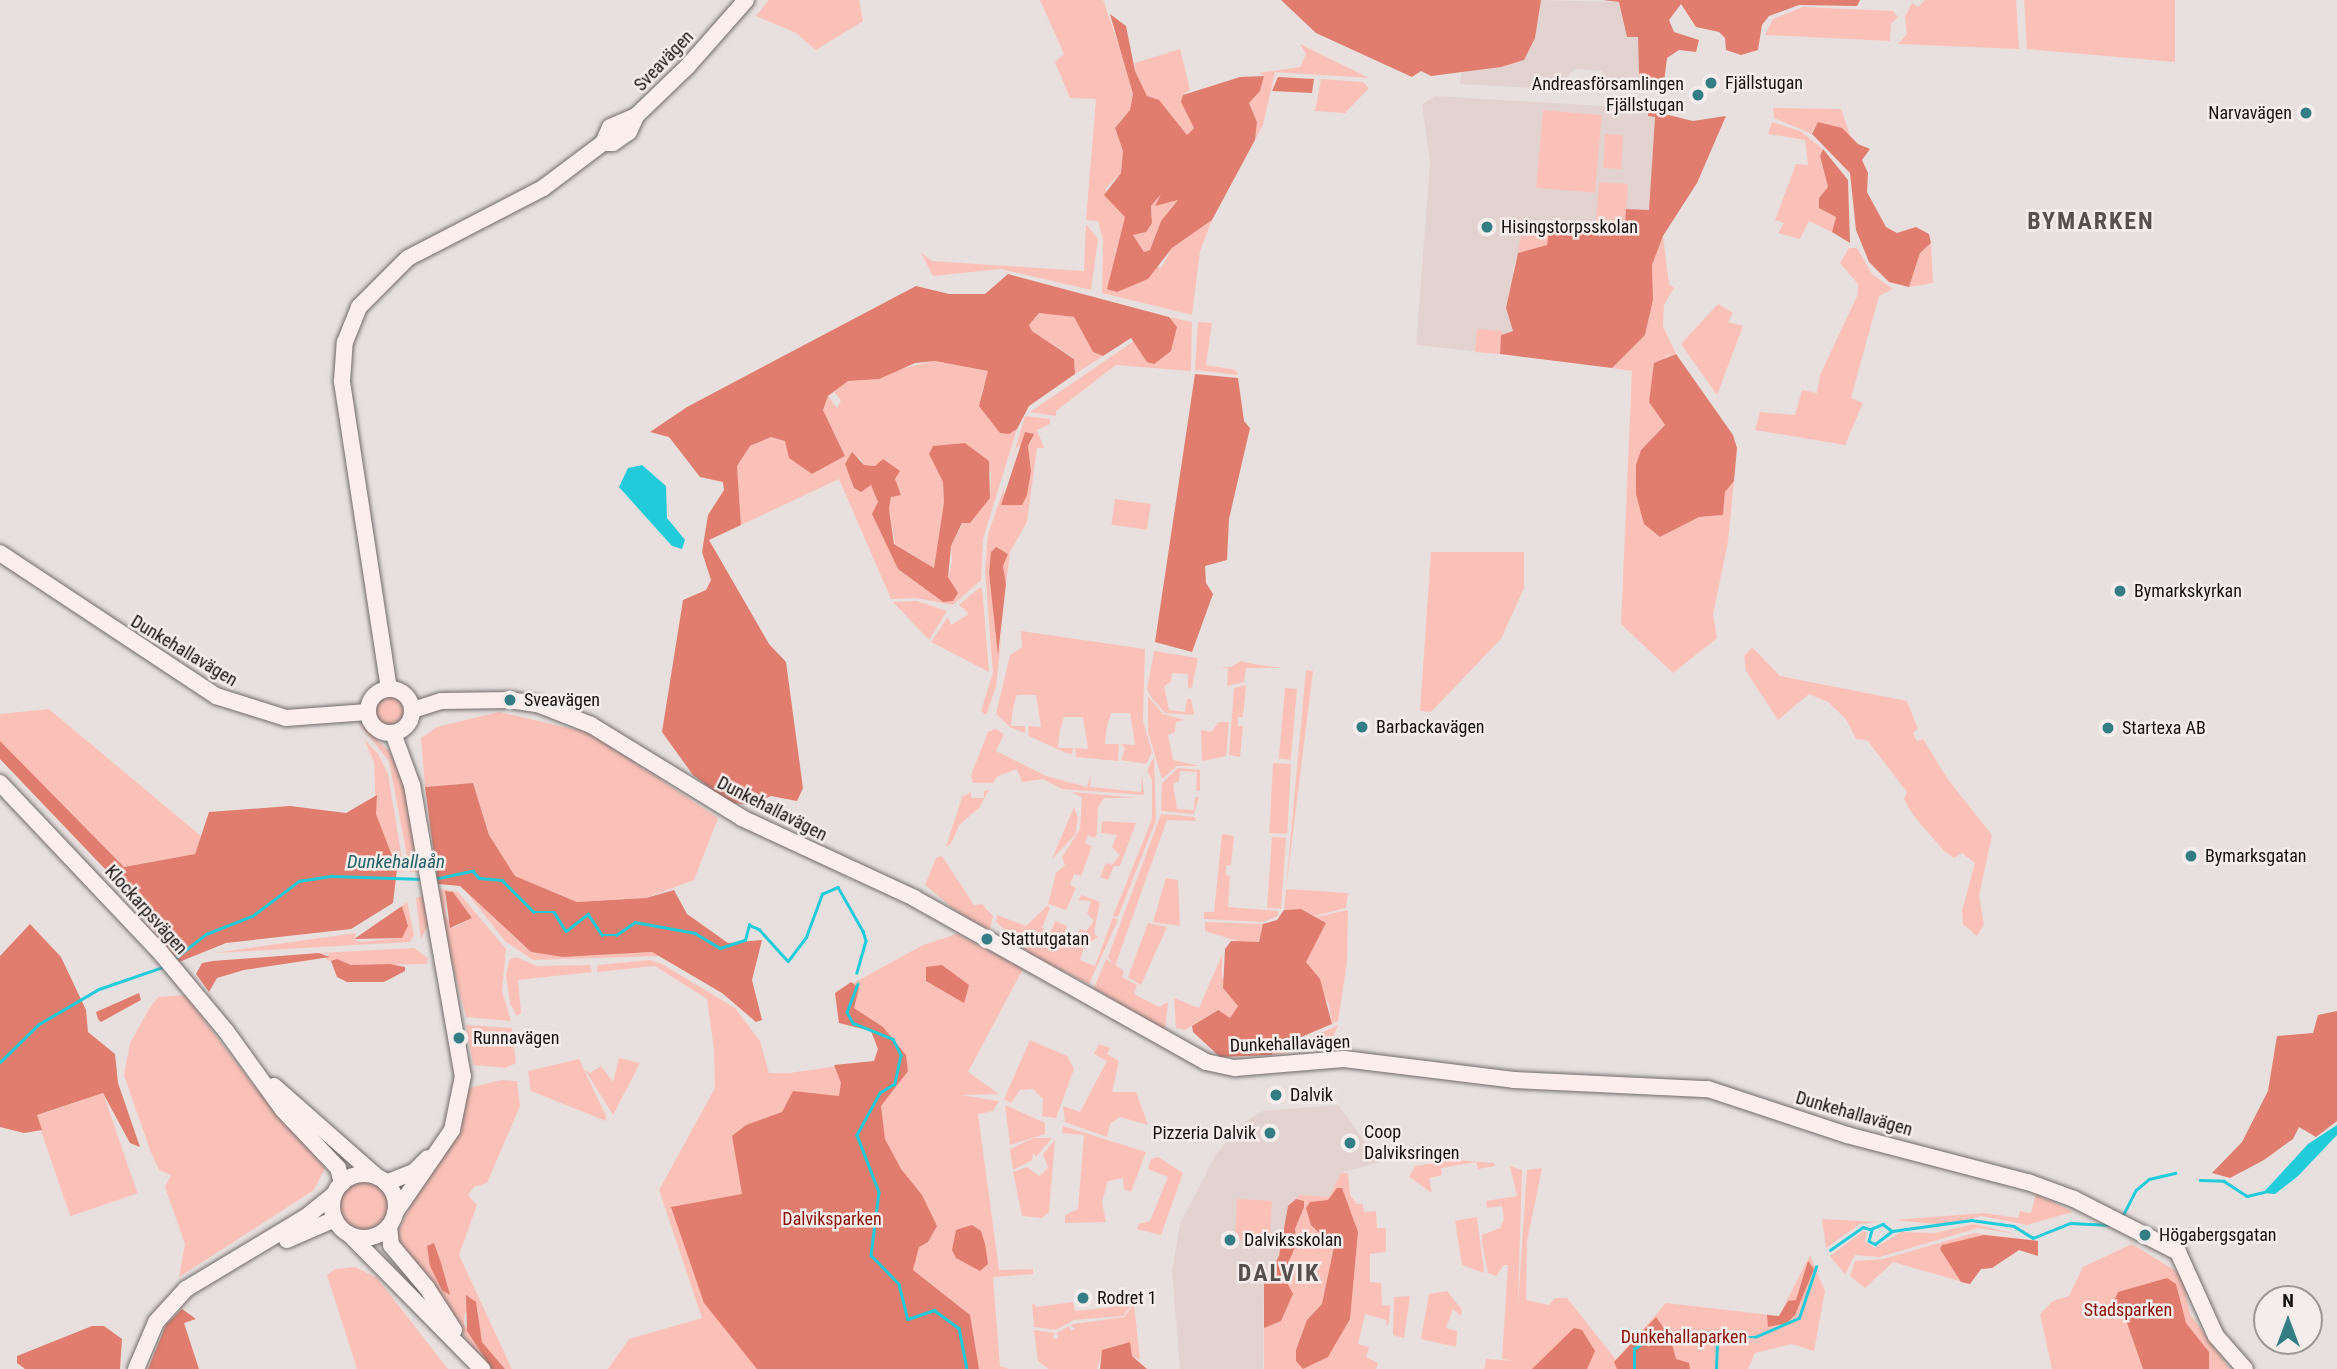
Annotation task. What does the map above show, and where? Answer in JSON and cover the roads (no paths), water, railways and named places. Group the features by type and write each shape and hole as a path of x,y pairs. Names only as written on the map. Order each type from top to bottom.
{"street":[{"name":"Sveavägen","path":"389,689 343,393 345,342 359,307 388,273 408,258 543,188 603,143 620,140 636,116 687,67 746,0"},
{"name":"Dunkehallavägen","path":"0,553 216,696 286,718 368,712"},
{"path":"389,689 404,693 412,710 408,724 393,733 376,727 368,712 373,697 389,689"},
{"name":"Dunkehallavägen","path":"412,710 441,701 510,700 540,705 591,725 742,818 914,898 1206,1062 1235,1068 1344,1059 1514,1080 1708,1089 1847,1135 2028,1182 2105,1215 2178,1252 2216,1336 2245,1369"},
{"path":"349,1234 370,1237 392,1220 452,1130 463,1091 459,1038 412,786 393,733"},
{"name":"Klockarpsvägen","path":"0,783 160,952 256,1070"},
{"path":"256,1070 350,1157 382,1180 394,1197 391,1245 428,1288 482,1369"},
{"path":"256,1070 283,1110 338,1168 335,1219 482,1369"},
{"path":"136,1369 148,1336 167,1306 205,1276 286,1230 358,1175 382,1180 415,1171 429,1158 463,1091"},
{"path":"205,1276 335,1219"}],"water":[{"path":"642,465 666,486 667,518 685,540 682,549 672,546 619,487 628,468"},
{"path":"2337,1125 2337,1135 2298,1176 2275,1194 2263,1193 2308,1144"}],"waterway":[{"name":"Dunkehallaån","path":"434,879 473,871 479,878 502,880 534,912 554,912 566,931 588,914 602,935 616,935 635,922 695,933 720,948 745,940 749,925 759,929 788,961 806,937 822,894 838,887 866,941 857,973"},
{"name":"Dunkehallaån","path":"174,959 206,934 252,916 299,881 332,876 423,879"},
{"name":"Dunkehallaån","path":"0,1062 39,1024 99,989 163,967"},
{"name":"Dunkehallaån","path":"858,984 847,1012 853,1023 893,1039 901,1055 895,1084 880,1093 857,1135 879,1192 871,1255 899,1284 908,1319 934,1310 959,1328 967,1369"},
{"name":"Dunkehallaån","path":"2122,1217 2136,1190 2149,1179 2175,1173"},
{"name":"Dunkehallaån","path":"2200,1180 2224,1181 2247,1196 2264,1192"},
{"name":"Dunkehallaån","path":"1830,1250 1863,1227 1872,1230 1869,1241 1875,1244 1892,1231 1971,1220 2014,1226 2033,1238 2070,1223 2111,1225"},
{"path":"1871,1229 1883,1224 1892,1231"},
{"name":"Dunkehallaån","path":"1716,1369 1717,1344 1723,1337 1755,1337 1799,1318 1816,1267"},
{"path":"1634,1369 1634,1349 1648,1339 1679,1342 1709,1332 1722,1336"}],"place":[{"name":"Fjällstugan","path":"1711,83"},
{"name":"Andreasförsamlingen Fjällstugan","path":"1698,95"},
{"name":"Narvavägen","path":"2306,113"},
{"name":"Hisingstorpsskolan","path":"1487,227"},
{"name":"Bymarkskyrkan","path":"2120,591"},
{"name":"Sveavägen","path":"510,700"},
{"name":"Barbackavägen","path":"1362,727"},
{"name":"Startexa AB","path":"2108,728"},
{"name":"Bymarksgatan","path":"2191,856"},
{"name":"Stattutgatan","path":"987,939"},
{"name":"Runnavägen","path":"459,1038"},
{"name":"Dalvik","path":"1276,1095"},
{"name":"Pizzeria Dalvik","path":"1270,1133"},
{"name":"Coop Dalviksringen","path":"1350,1143"},
{"name":"Högabergsgatan","path":"2145,1235"},
{"name":"Dalviksskolan","path":"1230,1240"},
{"name":"Rodret 1","path":"1083,1298"}],"district":[{"name":"BYMARKEN","path":"2091,222"},
{"name":"DALVIK","path":"1279,1274"}],"park label":[{"name":"Dalviksparken","path":"832,1219"},
{"name":"Stadsparken","path":"2128,1310"},
{"name":"Dunkehallaparken","path":"1684,1337"}]}
